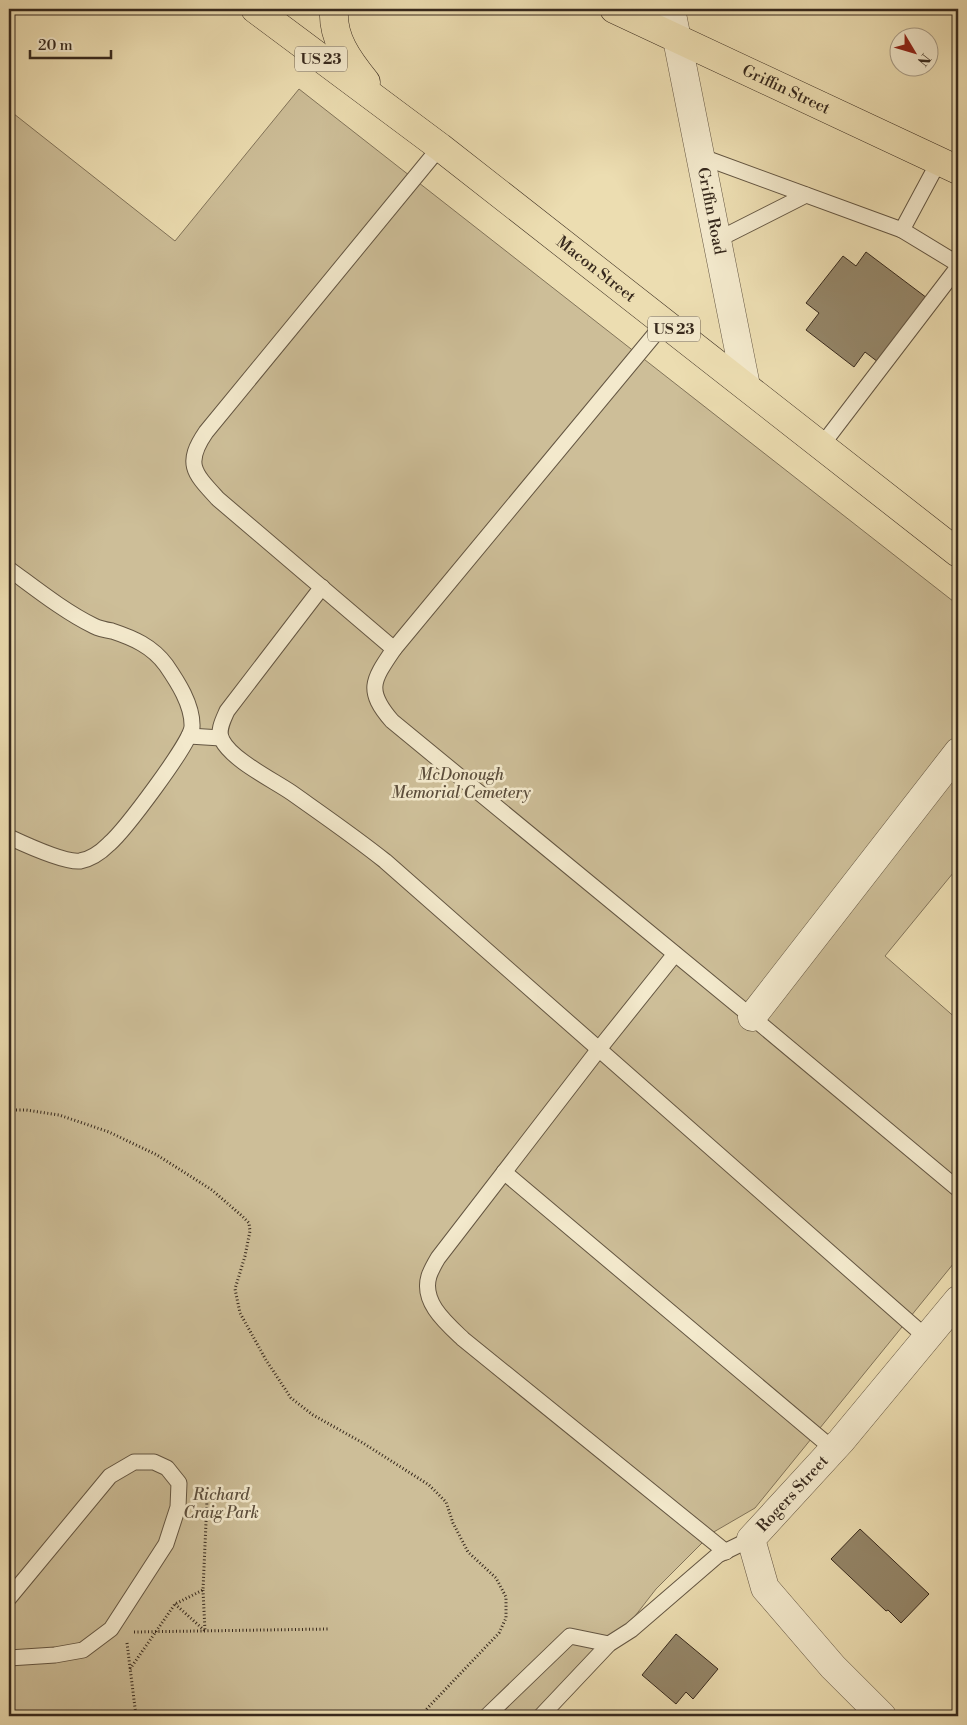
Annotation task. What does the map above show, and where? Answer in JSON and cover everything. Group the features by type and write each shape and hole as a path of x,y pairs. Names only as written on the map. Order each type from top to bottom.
{"main road":[{"name":"Macon Street","path":"255,9 440,147 958,553"},
{"path":"334,9 333,20 338,40 347,60 388,108"},
{"name":"Griffin Street","path":"614,9 948,166"}],"street":[{"name":"Griffin Road","path":"671,9 746,386"},
{"path":"752,1017 958,752"},
{"name":"Rogers Street","path":"882,1716 833,1666 764,1588 751,1539 833,1449 958,1300"}],"lane":[{"path":"394,650 218,499 199,477 194,467 193,457 197,444 206,432 440,147"},
{"path":"700,156 902,230 958,266 822,445"},
{"path":"902,230 948,166"},
{"path":"717,240 806,195"},
{"path":"665,322 394,650 380,671 374,686 376,698 381,708 392,721 752,1017 958,1190"},
{"path":"9,569 95,627 130,637 153,651 165,664 187,702 192,728 189,736 131,820 111,843 88,860 78,862 9,837"},
{"path":"322,587 227,711 221,724 221,738 228,749 385,861 927,1338"},
{"path":"189,736 221,738"},
{"path":"675,954 599,1049 438,1258 429,1276 428,1295 434,1308 463,1339 726,1552"},
{"path":"504,1172 833,1449"},
{"path":"9,1598 110,1476 134,1462 154,1462 167,1468 178,1483 178,1507 166,1544 121,1626 111,1629 83,1650 55,1655 9,1658"},
{"path":"541,1716 610,1644 631,1630 718,1555 751,1539"},
{"path":"487,1716 570,1636 610,1644"}],"path":[{"path":"9,1110 26,1110 59,1115 109,1132 157,1155 212,1190 242,1216 249,1223 250,1231 235,1289 240,1313 266,1360 291,1398 313,1415 363,1443 429,1485 446,1502 453,1523 468,1552 496,1578 506,1597 506,1618 499,1633 420,1716"},
{"path":"205,1631 203,1590 207,1500"},
{"path":"130,1669 175,1604 203,1590"},
{"path":"175,1604 205,1631"},
{"path":"136,1716 130,1669 121,1626 155,1632 329,1629"}],"green space":[{"name":"McDonough Memorial Cemetery","path":"299,89 958,605 958,867 885,956 958,1020 958,1258 755,1508 712,1533 656,1589 621,1634 553,1693 530,1716 9,1716 9,110 175,241"}],"building":[{"path":"866,252 927,298 878,362 865,352 854,367 806,330 819,313 806,303 843,256 856,266"},
{"path":"860,1529 929,1594 901,1623 831,1559"},
{"path":"676,1634 718,1669 693,1699 686,1692 676,1704 642,1675"}],"park label":[{"name":"Richard Craig Park","path":"221,1504"}]}
